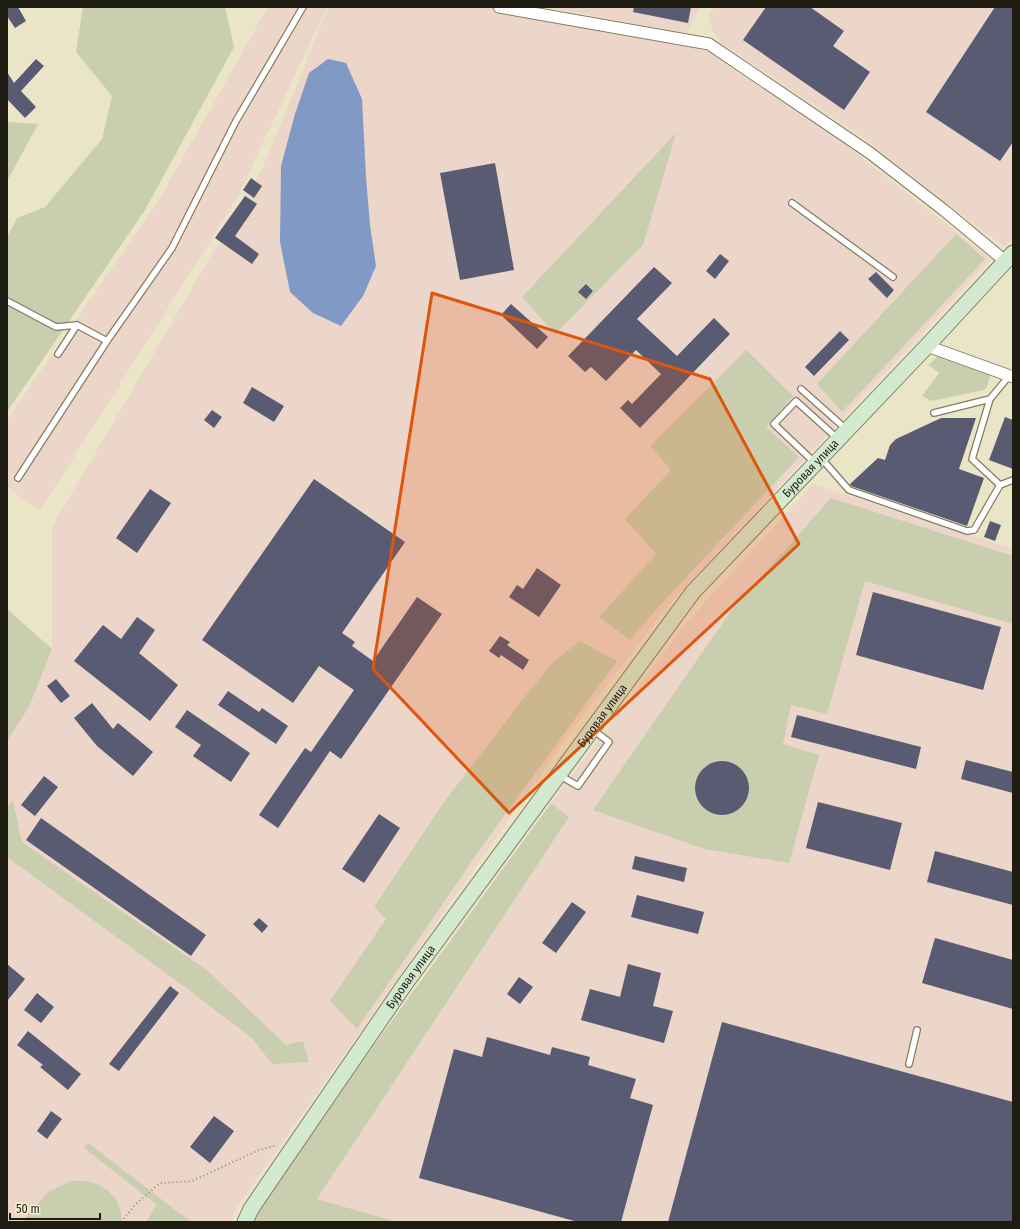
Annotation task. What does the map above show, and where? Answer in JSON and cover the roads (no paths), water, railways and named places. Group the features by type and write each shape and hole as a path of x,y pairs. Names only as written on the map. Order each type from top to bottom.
{"main road":[{"name":"Буровая улица","path":"245,1222 262,1192 405,984 693,592 927,346 1009,257"}],"street":[{"path":"499,7 709,44 870,153 945,211 1009,257"},
{"path":"927,346 1011,376"}],"lane":[{"path":"18,478 107,341 172,248 236,121 303,7"},
{"path":"792,203 893,277"},
{"path":"7,301 56,327 77,326 107,341"},
{"path":"58,354 77,326"},
{"path":"1000,485 972,459 990,399 1011,376"},
{"path":"801,389 842,435"},
{"path":"934,413 990,399"},
{"path":"842,435 796,401 774,424 818,460 849,490 967,531 974,530 1000,485 1013,480"},
{"path":"558,775 578,786 609,742 592,729"},
{"path":"909,1064 917,1030"}],"water":[{"path":"328,59 346,63 362,99 370,225 376,266 363,296 341,326 313,313 290,292 280,242 281,166 295,114 309,73"}]}
